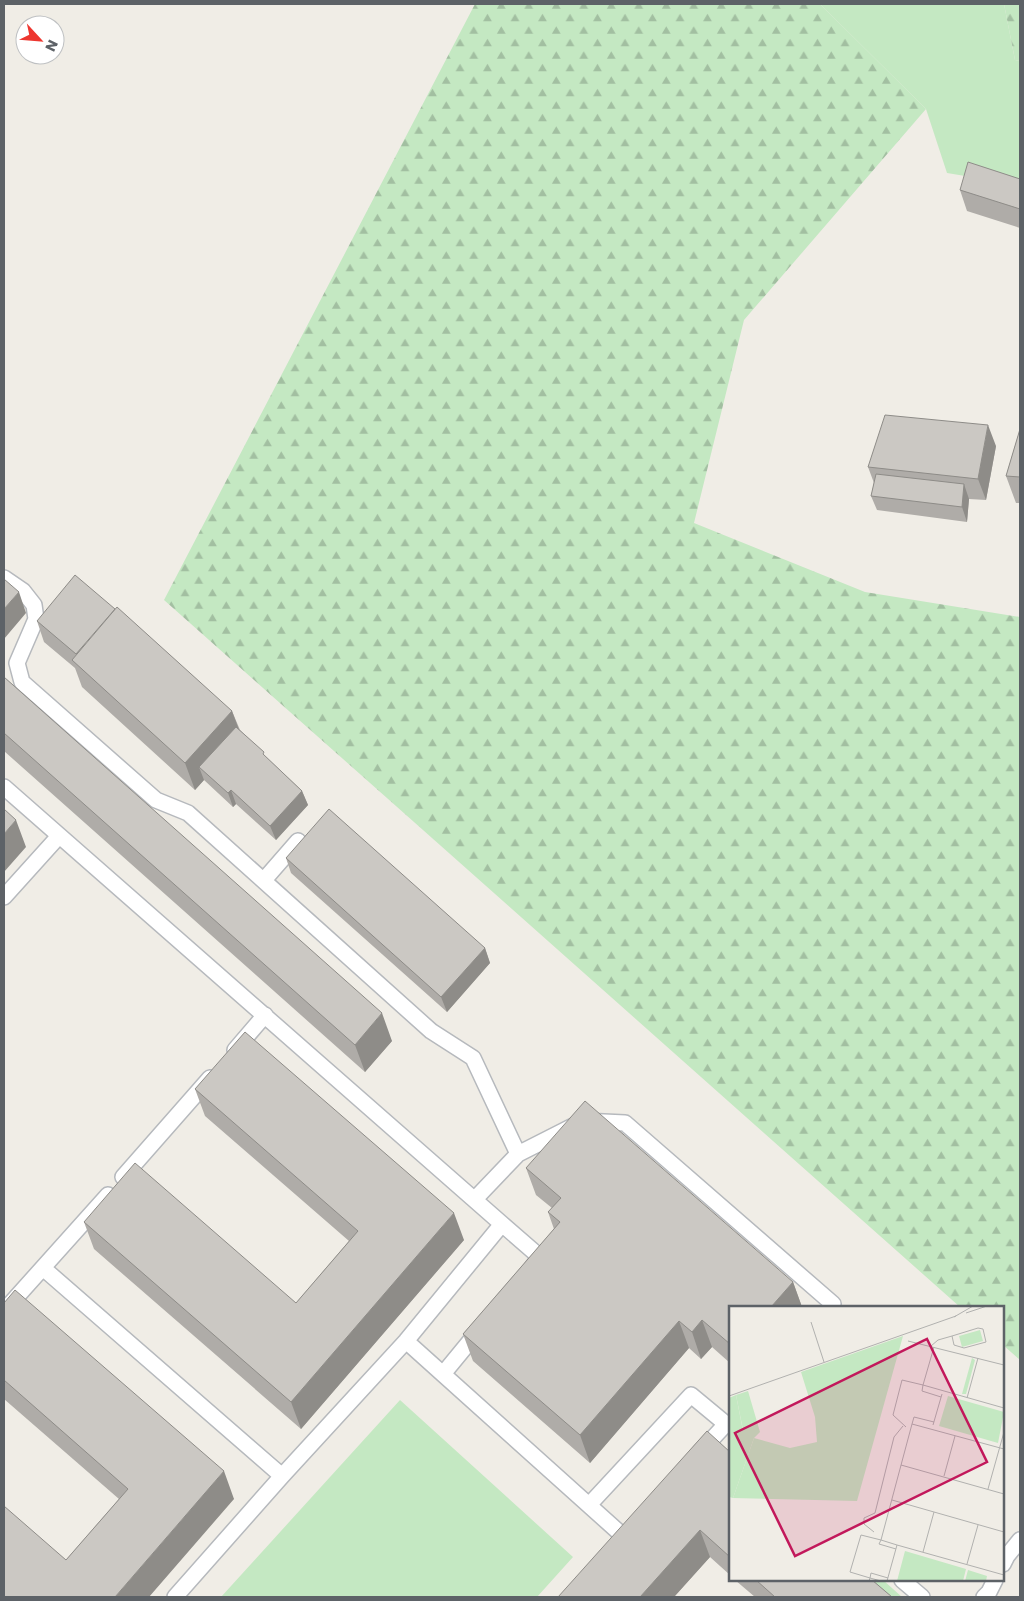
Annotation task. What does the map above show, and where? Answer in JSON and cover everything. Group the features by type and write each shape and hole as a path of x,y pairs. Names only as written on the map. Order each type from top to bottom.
{"lane":[{"path":"4,578 23,591 34,605 36,619 16,663 22,682 156,800 188,813 431,1031 474,1058 518,1154"},
{"path":"4,787 540,1257 522,1279"},
{"path":"4,897 59,836"},
{"path":"264,880 298,841"},
{"path":"4,1311 265,1015"},
{"path":"475,1199 518,1154 583,1121 625,1123 833,1304 831,1306"},
{"path":"175,1597 282,1476 406,1341 502,1224"},
{"path":"43,1268 282,1476"},
{"path":"443,1374 492,1316"},
{"path":"406,1341 622,1535"},
{"path":"588,1505 691,1395 729,1424 687,1466"},
{"path":"610,1549 635,1522"},
{"path":"1004,1561 1006,1556 1020,1540"},
{"path":"903,1581 922,1597"},
{"path":"984,1597 994,1581"}],"green space":[{"path":"475,4 820,4 926,109 744,320 694,523 865,592 1020,617 1020,1360 1004,1346 1004,1306 959,1306 164,600"},
{"path":"820,4 1004,4 1015,60 1020,61 1020,185 947,173 926,109"},
{"path":"1004,4 1020,4 1020,61 1015,60"},
{"path":"400,1400 573,1557 537,1597 221,1597"},
{"path":"857,1581 884,1581 902,1597 876,1597"}],"building":[{"path":"968,162 1020,179 1020,209 960,190"},
{"path":"885,415 988,425 978,479 868,467"},
{"path":"1020,429 1020,477 1006,476"},
{"path":"876,474 964,484 962,507 871,496"},
{"path":"75,575 115,609 76,654 37,621"},
{"path":"4,579 19,592 4,609"},
{"path":"117,607 232,711 185,763 72,660"},
{"path":"4,677 382,1013 355,1045 4,733"},
{"path":"236,727 264,752 263,754 302,791 270,826 231,790 228,793 199,767"},
{"path":"4,809 16,820 4,834"},
{"path":"329,809 485,948 441,997 286,858"},
{"path":"245,1032 454,1213 291,1402 84,1222 135,1163 296,1303 358,1231 195,1089"},
{"path":"585,1101 793,1282 772,1306 729,1306 729,1343 702,1320 692,1332 679,1321 580,1435 463,1334 560,1222 548,1212 561,1198 526,1168"},
{"path":"15,1290 224,1471 115,1597 4,1597 4,1506 66,1560 128,1489 4,1380 4,1303"},
{"path":"707,1431 729,1451 729,1556 700,1530 640,1597 558,1597"},
{"path":"757,1581 873,1581 892,1597 775,1597"}]}
